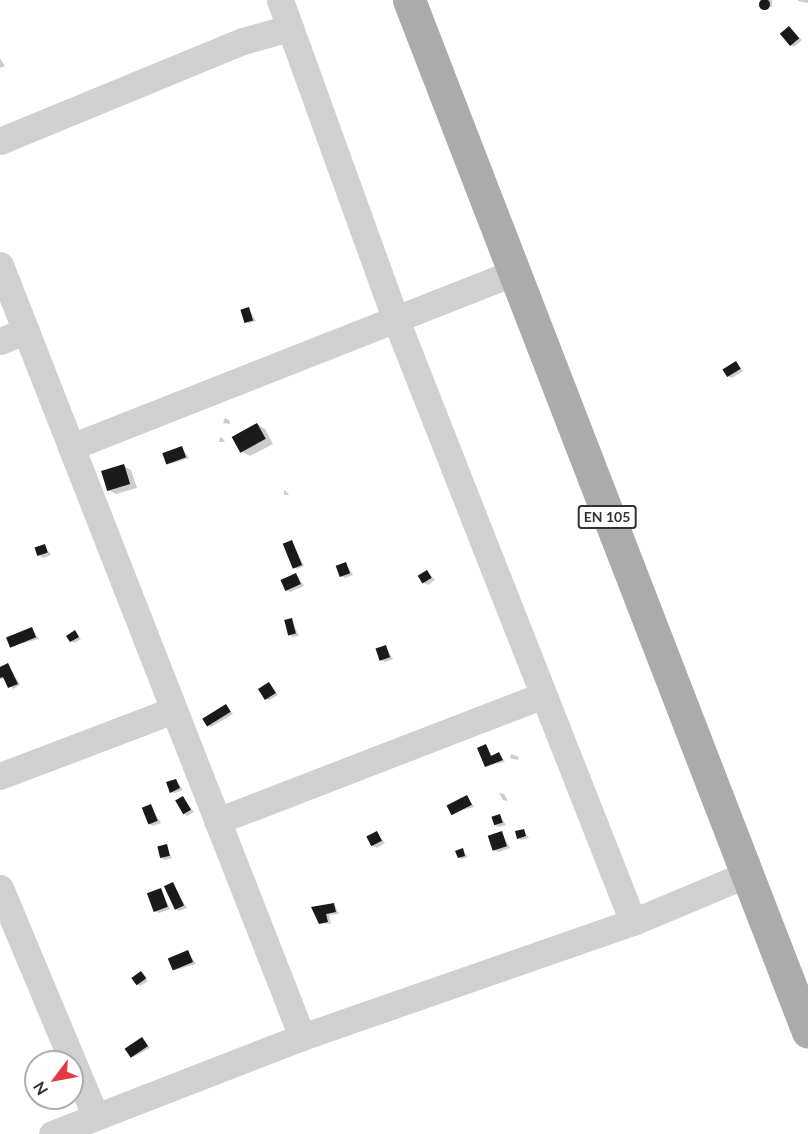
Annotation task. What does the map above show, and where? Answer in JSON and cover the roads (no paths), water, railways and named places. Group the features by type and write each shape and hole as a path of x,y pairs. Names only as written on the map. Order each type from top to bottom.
{"main road":[{"name":"EN 105","path":"409,0 512,273 808,1032"}],"lane":[{"path":"280,0 396,320 633,922"},
{"path":"0,141 243,41 289,28"},
{"path":"0,265 302,1037"},
{"path":"71,447 512,273"},
{"path":"0,341 26,331"},
{"path":"217,821 544,695"},
{"path":"0,776 174,710"},
{"path":"61,1132 95,1115 302,1037 633,922 747,874"},
{"path":"3,903 95,1115"}]}
